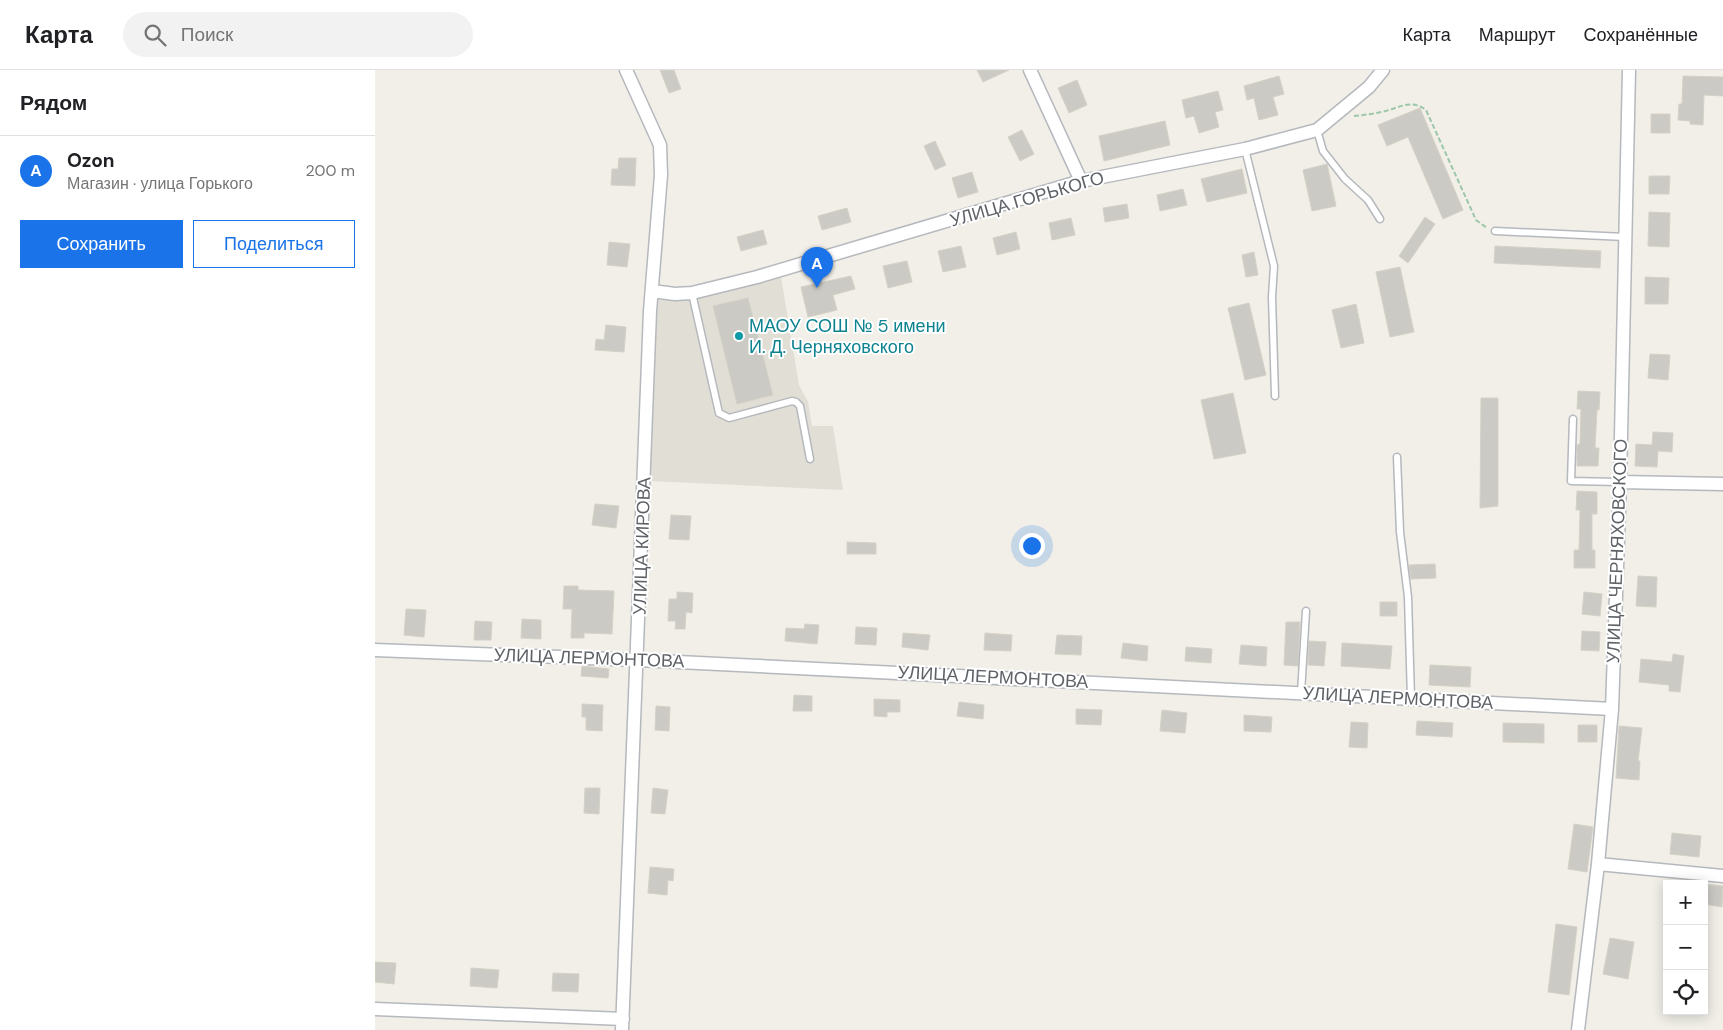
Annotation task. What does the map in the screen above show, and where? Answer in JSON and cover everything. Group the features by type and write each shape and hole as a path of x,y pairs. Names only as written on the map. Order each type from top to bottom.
{"street":[{"name":"УЛИЦА КИРОВА","path":"623,1024 650,311 661,175 660,145 626,70"},
{"path":"1031,70 1081,181"},
{"name":"УЛИЦА ГОРЬКОГО","path":"652,291 675,294 692,293 766,274 1081,181 1245,149 1317,130 1369,87 1383,70"},
{"name":"УЛИЦА ЧЕРНЯХОВСКОГО","path":"1578,1030 1612,709 1620,482 1629,70"},
{"path":"1620,482 1723,484"},
{"name":"УЛИЦА ЛЕРМОНТОВА","path":"375,650 638,660 1612,709"},
{"path":"1597,864 1723,876"},
{"path":"375,1009 623,1024"}],"lane":[{"path":"1317,130 1323,150 1345,180 1368,200 1380,219"},
{"path":"1245,149 1274,266 1272,297 1275,396"},
{"path":"1495,231 1625,237"},
{"path":"692,293 719,413 729,418 792,401 796,402 800,406 810,459"},
{"path":"1573,419 1571,481 1620,482"},
{"path":"1397,457 1401,532 1408,598 1411,698"},
{"path":"1301,693 1306,611"}],"path":[{"path":"1353,116 1384,112 1399,106 1418,104 1426,110 1476,220 1483,226 1495,231"}],"shaded area":[{"path":"781,277 799,385 808,402 812,426 833,426 843,490 650,481 652,353 655,307 658,300"}],"building":[{"path":"660,70 674,70 681,89 669,93"},
{"path":"977,70 1009,70 983,82"},
{"path":"1279,76 1284,94 1273,97 1278,115 1259,120 1254,98 1247,100 1244,86"},
{"path":"1683,76 1723,77 1723,96 1704,95 1703,125 1690,124 1690,121 1678,120 1679,104 1682,104"},
{"path":"1077,80 1087,105 1069,113 1058,88"},
{"path":"1218,91 1223,110 1215,112 1219,127 1199,133 1194,116 1186,118 1182,100"},
{"path":"1420,108 1463,210 1443,219 1408,137 1387,146 1378,125"},
{"path":"1651,114 1670,114 1670,133 1651,133"},
{"path":"1165,121 1170,145 1104,161 1099,136"},
{"path":"1022,130 1034,154 1020,161 1008,137"},
{"path":"935,141 946,165 935,170 924,146"},
{"path":"619,158 636,158 635,186 611,185 612,169 618,169"},
{"path":"1327,164 1336,206 1312,211 1303,170"},
{"path":"1242,169 1247,193 1207,202 1201,179"},
{"path":"972,172 978,192 958,198 952,178"},
{"path":"1649,176 1670,176 1669,194 1649,194"},
{"path":"1183,189 1187,205 1160,211 1157,195"},
{"path":"1127,204 1129,218 1105,222 1103,208"},
{"path":"847,208 851,222 822,230 818,216"},
{"path":"1649,212 1670,213 1669,247 1648,246"},
{"path":"1425,217 1435,224 1408,263 1399,256"},
{"path":"1071,218 1075,235 1052,240 1049,223"},
{"path":"763,230 767,244 741,251 737,237"},
{"path":"1016,232 1020,249 997,255 993,238"},
{"path":"609,242 630,244 627,267 607,265"},
{"path":"961,246 966,267 943,272 938,251"},
{"path":"1495,246 1601,251 1600,268 1494,263"},
{"path":"1254,252 1258,275 1246,277 1242,255"},
{"path":"907,261 912,282 888,288 883,266"},
{"path":"1400,267 1414,332 1390,337 1376,272"},
{"path":"851,276 855,289 833,295 837,310 808,317 801,287"},
{"path":"1645,277 1669,278 1668,304 1645,304"},
{"name":"МАОУ СОШ № 5 имени И. Д. Черняховского","path":"748,298 773,395 737,404 713,306"},
{"path":"1249,303 1266,375 1245,380 1228,308"},
{"path":"1356,304 1364,343 1341,348 1332,310"},
{"path":"606,325 626,327 624,352 595,350 596,339 604,340"},
{"path":"1650,354 1670,355 1668,380 1648,378"},
{"path":"1578,391 1600,392 1595,448 1599,448 1598,466 1577,466 1581,409 1577,409"},
{"path":"1233,393 1246,453 1214,459 1201,400"},
{"path":"1481,398 1498,398 1498,506 1480,508"},
{"path":"1653,432 1673,433 1672,452 1658,451 1657,467 1635,466 1636,444 1652,445"},
{"path":"1577,491 1597,492 1597,514 1592,514 1592,550 1595,550 1595,568 1574,568 1574,550 1579,550 1580,510 1576,510"},
{"path":"595,504 619,506 616,528 592,525"},
{"path":"671,515 691,516 689,540 669,539"},
{"path":"847,542 876,543 876,554 847,554"},
{"path":"1435,564 1436,578 1411,579 1409,565"},
{"path":"1638,576 1657,577 1656,607 1636,606"},
{"path":"564,586 578,586 578,590 614,591 612,634 584,633 584,638 571,638 572,609 563,609"},
{"path":"677,592 693,593 692,613 686,612 685,629 675,629 676,621 668,621 669,599 677,599"},
{"path":"1584,592 1602,594 1600,616 1582,614"},
{"path":"1380,602 1397,602 1397,616 1380,616"},
{"path":"406,609 426,610 424,637 404,635"},
{"path":"522,619 541,620 541,639 521,638"},
{"path":"475,621 492,622 491,640 474,640"},
{"path":"1286,622 1300,622 1298,666 1284,665"},
{"path":"805,624 819,625 817,644 785,641 786,628 804,629"},
{"path":"856,627 877,628 876,645 855,644"},
{"path":"1582,631 1600,632 1599,651 1581,650"},
{"path":"903,633 930,635 928,650 902,647"},
{"path":"985,633 1012,635 1011,651 984,650"},
{"path":"1057,635 1082,636 1081,655 1055,654"},
{"path":"1309,641 1326,642 1324,666 1308,665"},
{"path":"1123,643 1148,646 1147,661 1121,658"},
{"path":"1342,643 1392,646 1390,669 1341,666"},
{"path":"1241,645 1267,647 1266,666 1239,664"},
{"path":"1186,647 1212,649 1211,663 1185,661"},
{"path":"1673,654 1684,656 1680,692 1669,691 1669,685 1639,682 1641,659 1672,662"},
{"path":"1430,665 1471,667 1470,687 1429,685"},
{"path":"582,666 609,669 608,678 581,676"},
{"path":"794,695 812,696 812,711 793,711"},
{"path":"874,699 900,700 900,712 887,712 887,717 874,716"},
{"path":"959,702 984,705 983,719 957,716"},
{"path":"582,704 603,705 602,731 586,730 586,717 582,717"},
{"path":"656,706 670,707 669,731 655,730"},
{"path":"1076,709 1102,710 1101,725 1076,724"},
{"path":"1162,710 1187,713 1185,733 1160,731"},
{"path":"1244,715 1272,717 1271,732 1244,731"},
{"path":"1417,721 1453,723 1452,737 1416,735"},
{"path":"1351,722 1368,723 1367,748 1349,747"},
{"path":"1503,723 1544,724 1544,743 1503,742"},
{"path":"1578,725 1597,725 1597,742 1578,742"},
{"path":"1619,726 1642,728 1638,761 1640,761 1639,780 1616,778"},
{"path":"585,788 600,788 599,814 584,813"},
{"path":"653,788 668,790 665,814 651,813"},
{"path":"1574,824 1593,827 1587,872 1568,869"},
{"path":"1672,833 1701,836 1699,857 1670,854"},
{"path":"650,867 674,869 673,881 668,880 667,895 648,893"},
{"path":"1708,884 1723,886 1722,907 1708,905"},
{"path":"1556,924 1577,927 1569,995 1548,992"},
{"path":"1610,938 1634,942 1628,979 1603,974"},
{"path":"375,962 396,963 394,984 375,982"},
{"path":"471,968 499,970 497,988 470,986"},
{"path":"553,973 579,974 578,992 552,991"}],"place":[{"name":"Ozon","path":"817,288"},
{"name":"МАОУ СОШ № 5 имени И. Д. Черняховского","path":"739,336"}]}
